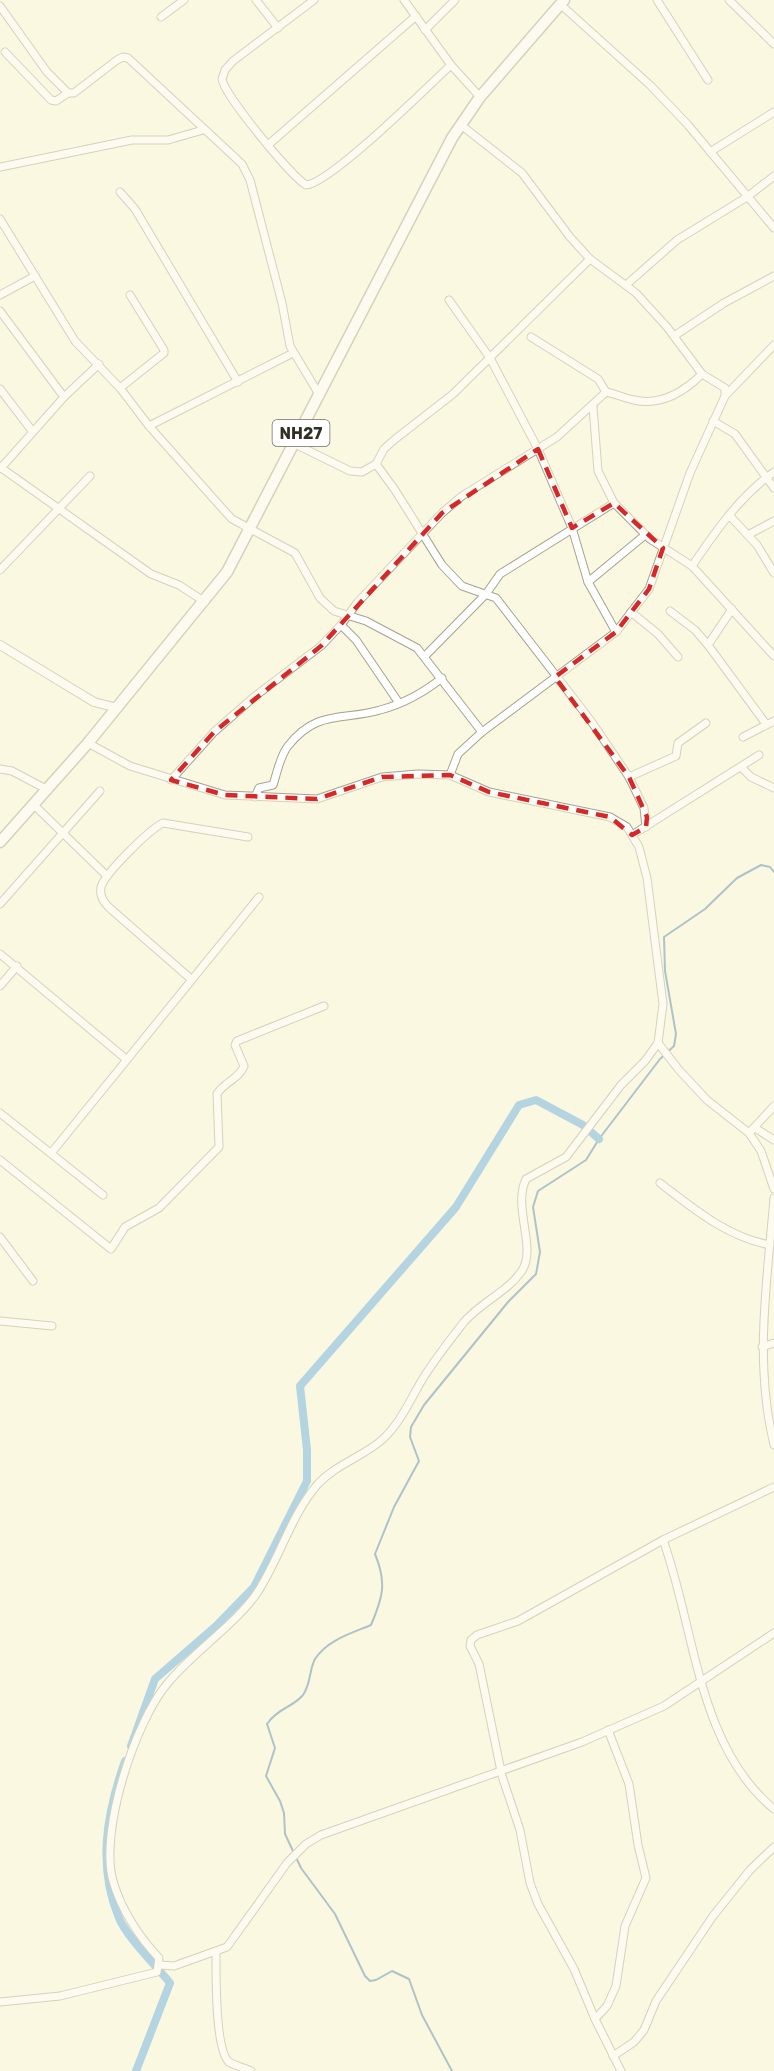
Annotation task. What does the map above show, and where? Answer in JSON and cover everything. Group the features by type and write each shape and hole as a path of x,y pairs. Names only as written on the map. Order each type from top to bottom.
{"highway":[{"name":"NH27","path":"0,842 88,743 206,602 228,572 461,125 480,97 562,2"}],"street":[{"path":"161,16 184,0"},
{"path":"256,0 278,28"},
{"path":"314,0 233,61 225,70 222,79 229,94 268,145 299,180 311,184 350,156 452,64"},
{"path":"404,0 425,30 480,97"},
{"path":"425,30 455,0"},
{"path":"657,0 708,80"},
{"path":"729,0 774,44"},
{"path":"562,2 650,84 774,228"},
{"path":"0,6 47,72 68,93"},
{"path":"268,145 416,16"},
{"path":"5,52 51,100 60,100 68,93 74,93 117,60 128,58 203,130 232,154 250,180 293,353 320,396"},
{"path":"710,152 774,112"},
{"path":"461,125 522,173 570,237 590,259 636,293 674,336 702,374 725,388 725,396"},
{"path":"0,167 132,140 168,140 203,130"},
{"path":"626,285 677,240 747,197 774,176"},
{"path":"120,192 135,209 238,382"},
{"path":"0,219 75,341 99,364 149,426 232,519 295,553 321,598 334,611 345,617 366,621 417,648 482,732"},
{"path":"295,444 350,471 362,471 376,464 384,450 394,440 453,394 590,259"},
{"path":"0,295 35,276"},
{"path":"674,336 724,303 774,276"},
{"path":"120,388 164,353 130,295"},
{"path":"449,300 490,358 538,449 572,528 588,582 616,632"},
{"path":"0,311 64,397"},
{"path":"531,337 598,379 606,392 635,400 662,402 691,385 702,374"},
{"path":"450,775 458,754 482,732 555,677 593,652 616,632 649,589 690,473 725,396 774,345"},
{"path":"149,426 293,353"},
{"path":"99,364 64,397 1,468 151,574 178,585 206,602"},
{"path":"0,389 33,432"},
{"path":"171,780 214,732 254,697 321,646 421,534 462,496 557,437 593,407 606,392"},
{"path":"593,407 598,471 614,503 645,535 692,566 774,656"},
{"path":"713,421 735,434 774,488"},
{"path":"376,464 442,565 462,586 496,598 591,721 629,777 644,808 646,827"},
{"path":"692,566 729,515 774,472"},
{"path":"0,570 90,476"},
{"path":"425,656 486,594 500,574 614,503"},
{"path":"729,515 748,535 774,571"},
{"path":"748,535 774,521"},
{"path":"588,582 645,535"},
{"path":"708,645 732,609"},
{"path":"670,611 695,630 708,645 766,724"},
{"path":"631,612 658,634 678,657"},
{"path":"341,625 356,640 399,703"},
{"path":"0,645 94,702 117,708"},
{"path":"255,797 259,788 273,785 286,747 299,734 320,720 337,715 381,710 425,692 442,678"},
{"path":"743,737 774,721"},
{"path":"629,777 676,756 676,745 706,723"},
{"path":"88,743 130,766 225,795 317,799 382,777 450,775 489,792 610,817 627,827 639,847 647,878 663,1004 658,1043 645,1061 621,1085 566,1157 526,1179 522,1187 520,1203 527,1257 522,1272 465,1321 422,1380 412,1401 382,1440 333,1470 317,1486 294,1518 283,1546 256,1594 180,1669 145,1717 124,1777 110,1832 113,1880 139,1936 159,1958 158,1968"},
{"path":"632,835 759,755"},
{"path":"741,767 751,777 774,788"},
{"path":"0,769 12,771 48,789"},
{"path":"0,904 100,790"},
{"path":"34,805 107,876"},
{"path":"191,979 104,902 101,888 107,876 150,832 163,823 249,837"},
{"path":"52,1152 259,897"},
{"path":"0,954 126,1059"},
{"path":"0,986 17,966"},
{"path":"0,1160 111,1249 124,1227 159,1208 219,1147 217,1094 238,1076 244,1066 235,1045 237,1041 324,1006"},
{"path":"658,1043 671,1061 707,1100 752,1130 774,1140"},
{"path":"752,1130 774,1106"},
{"path":"0,1113 38,1145 52,1152 103,1195"},
{"path":"752,1130 774,1189"},
{"path":"660,1183 706,1218 747,1240 770,1245"},
{"path":"774,1198 763,1308 762,1347 766,1415 774,1445"},
{"path":"0,1237 33,1281"},
{"path":"0,1321 52,1326"},
{"path":"762,1347 774,1343"},
{"path":"621,2071 595,2019 574,1969 538,1904 530,1883 520,1830 501,1770 479,1664 470,1646 471,1640 477,1635 518,1621 663,1540 774,1487"},
{"path":"663,1540 684,1610 699,1682 742,1773 774,1809"},
{"path":"0,2002 60,1996 216,1953 227,1947 287,1863 306,1844 321,1835 608,1730 664,1706 774,1633"},
{"path":"595,2019 607,2006 616,1986 625,1926 646,1878 638,1845 629,1784 608,1730"},
{"path":"613,2056 634,2042 644,2030 656,2001 713,1916 750,1870 774,1847"},
{"path":"216,1953 216,2010 224,2052 230,2063 251,2071"}],"highlighted area":[{"path":"538,449 572,528 614,503 663,548 649,589 616,632 555,677 629,777 647,817 646,827 632,835 610,817 489,792 450,775 382,777 317,799 225,795 171,780 214,732 321,646 442,513"}],"waterway":[{"path":"452,2071 422,2015 409,1979 392,1971 376,1980 370,1981 365,1976 335,1914 301,1868 285,1834 284,1813 280,1801 266,1776 275,1748 267,1724 275,1715 303,1695 313,1663 320,1652 340,1638 371,1625 382,1590 381,1573 375,1554 394,1507 419,1461 410,1437 411,1427 424,1405 508,1302 536,1274 540,1252 533,1207 538,1191 586,1160 599,1139 660,1059 674,1046 676,1034 665,971 664,937 705,909 737,878 761,865 770,867 774,872"},
{"path":"131,1746 155,1679 216,1626 254,1587 307,1481 307,1450 300,1386 456,1207 519,1105 536,1100 583,1125 599,1139"},
{"path":"125,1761 109,1819 106,1859 108,1879 112,1898 123,1925 170,1983 136,2071"}]}
